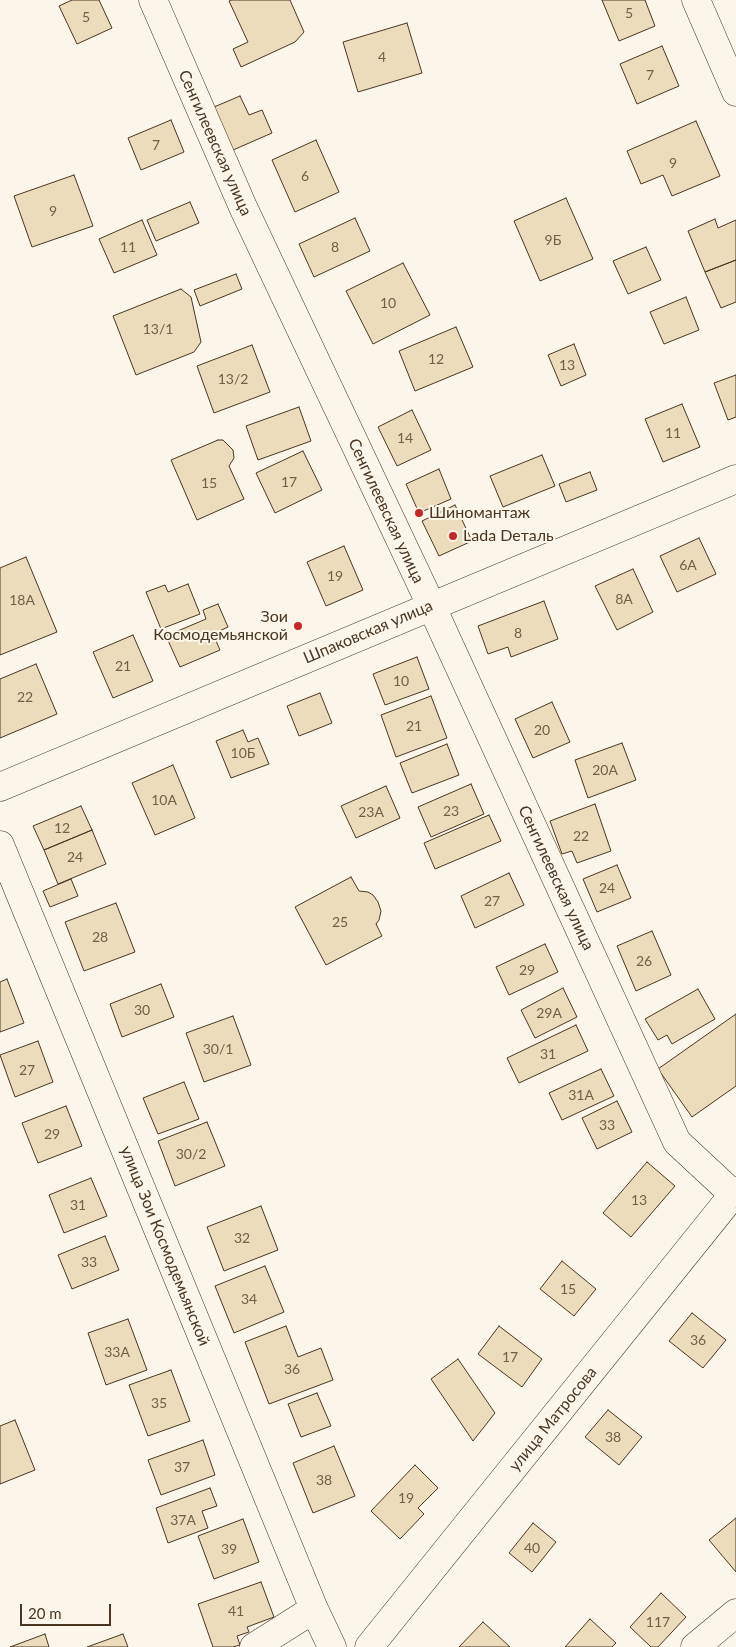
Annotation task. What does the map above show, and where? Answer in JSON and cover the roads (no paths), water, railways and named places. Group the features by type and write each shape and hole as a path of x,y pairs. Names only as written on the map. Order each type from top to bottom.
{"street":[{"name":"Сенгилеевская улица","path":"153,0 243,207 431,605 677,1142 735,1192"},
{"path":"696,0 736,92"},
{"name":"Шпаковская улица","path":"0,787 431,605 736,479"},
{"name":"улица Зои Космодемьянской","path":"0,845 314,1609 332,1647"},
{"name":"улица Матросова","path":"369,1647 735,1192"},
{"path":"254,1647 314,1609"},
{"path":"695,1647 736,1613"}],"place":[{"name":"Шиномантаж","path":"419,513"},
{"name":"Lada Dеталь","path":"453,536"},
{"name":"Зои Космодемьянской","path":"298,626"}]}
